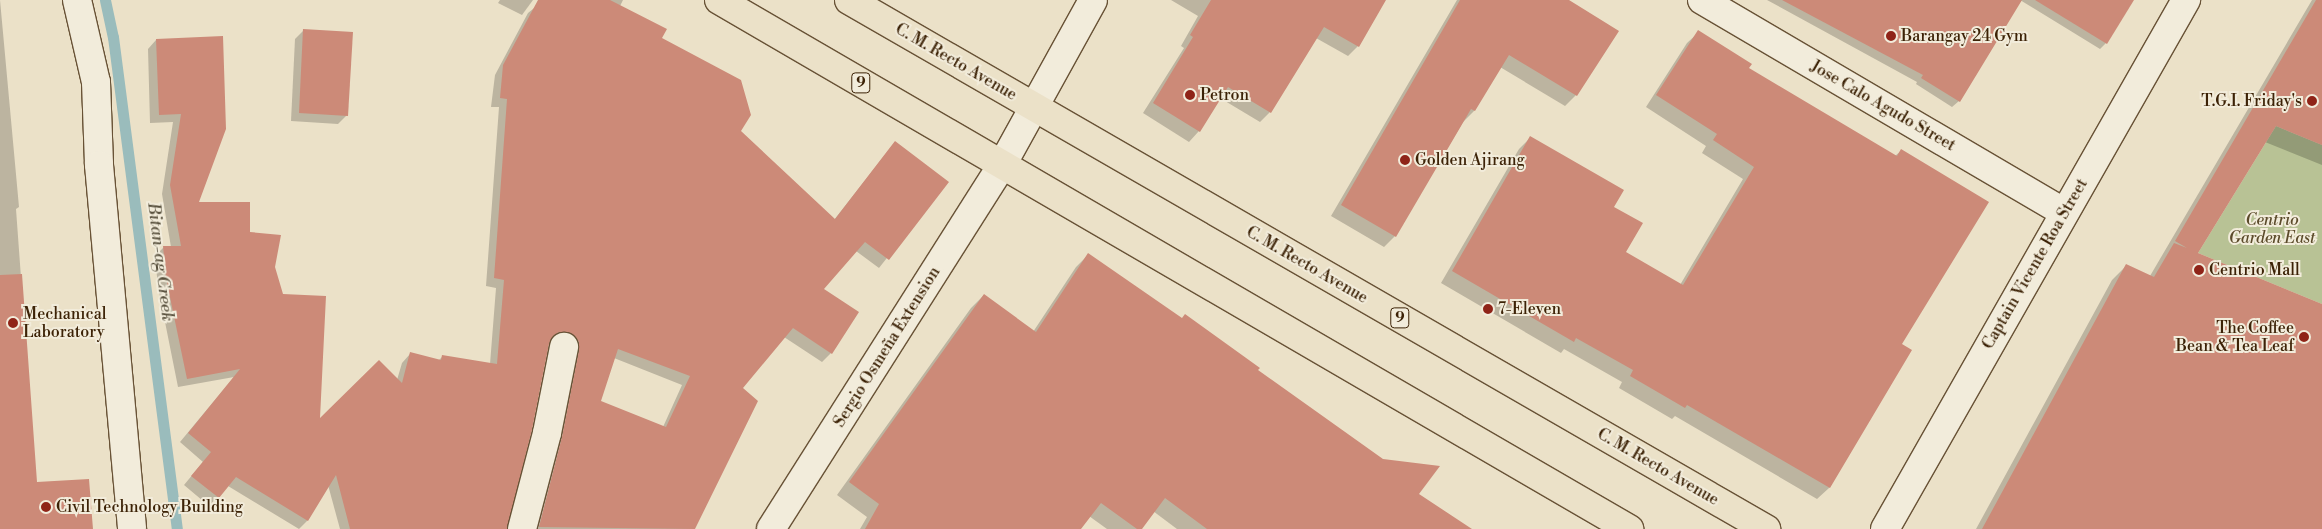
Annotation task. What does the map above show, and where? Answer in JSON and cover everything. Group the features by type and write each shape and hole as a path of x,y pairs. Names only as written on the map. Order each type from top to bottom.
{"highway":[{"name":"9","path":"719,0 1629,529"},
{"name":"C. M. Recto Avenue","path":"849,0 1766,529"}],"street":[{"path":"77,0 96,82 99,165 132,529"},
{"name":"Sergio Osmeña Extension","path":"771,529 1002,166 1093,0"},
{"name":"Jose Calo Agudo Street","path":"1702,0 2064,212"},
{"name":"Captain Vicente Roa Street","path":"1885,529 2186,0"},
{"path":"522,529 547,433 564,347"}],"green space":[{"name":"Centrio Garden East","path":"2276,126 2322,145 2322,304 2198,253"}],"building":[{"path":"538,0 610,0 667,29 662,38 741,80 751,115 741,131 835,219 895,141 949,182 889,260 865,242 824,289 859,312 832,354 793,328 743,388 758,401 695,529 539,527 562,437 579,350 579,342 575,336 567,332 559,332 553,336 549,344 532,430 507,529 350,529 336,475 308,521 236,477 219,498 191,476 211,452 188,433 240,369 187,379 166,278 163,246 181,246 170,185 181,114 159,115 156,39 223,36 226,129 199,202 250,202 250,232 281,235 275,267 283,294 326,296 320,418 379,360 402,383 410,352 441,360 442,355 497,364 504,280 494,278 507,99 500,98 503,65","holes":["618,349 690,376 666,427 601,401"]},
{"path":"1211,0 1386,0 1359,47 1324,27 1271,113 1228,87 1200,132 1153,103 1193,37 1190,35"},
{"path":"1460,0 1569,0 1619,31 1577,96 1509,55 1475,111 1471,109 1396,237 1341,205"},
{"path":"1782,0 2022,0 1960,102 1921,78 1923,75"},
{"path":"2035,0 2134,0 2107,44"},
{"name":"Centrio Mall","path":"2316,0 2322,0 2322,145 2276,126 2198,253 2322,304 2322,529 1982,529 2126,264 2154,277 2174,243 2187,248 2175,241"},
{"path":"303,29 353,32 348,116 299,113"},
{"path":"1698,30 1752,64 1749,68 1897,156 1901,149 1989,202 1902,344 1912,350 1830,488 1687,405 1685,408 1630,376 1633,370 1576,338 1574,342 1452,271 1530,136 1624,190 1614,207 1643,223 1626,252 1683,285 1754,167 1713,140 1717,134 1656,95"},
{"path":"1088,253 1182,318 1185,314 1260,368 1258,370 1383,459 1440,466 1419,494 1472,529 1207,529 1165,498 1142,529 1137,529 1101,503 1081,529 865,529 879,504 849,482 984,294 1036,332"},
{"path":"22,274 37,482 89,479 93,529 0,529 0,275"}],"waterway":[{"name":"Bitan-ag Creek","path":"105,0 113,37 177,529"}],"place":[{"name":"Barangay 24 Gym","path":"1891,36"},
{"name":"Petron","path":"1190,95"},
{"name":"T.G.I. Friday's","path":"2312,101"},
{"name":"Golden Ajirang","path":"1405,160"},
{"name":"Centrio Mall","path":"2199,270"},
{"name":"7-Eleven","path":"1488,309"},
{"name":"Mechanical Laboratory","path":"13,323"},
{"name":"The Coffee Bean & Tea Leaf","path":"2304,337"},
{"name":"Civil Technology Building","path":"46,507"}]}
